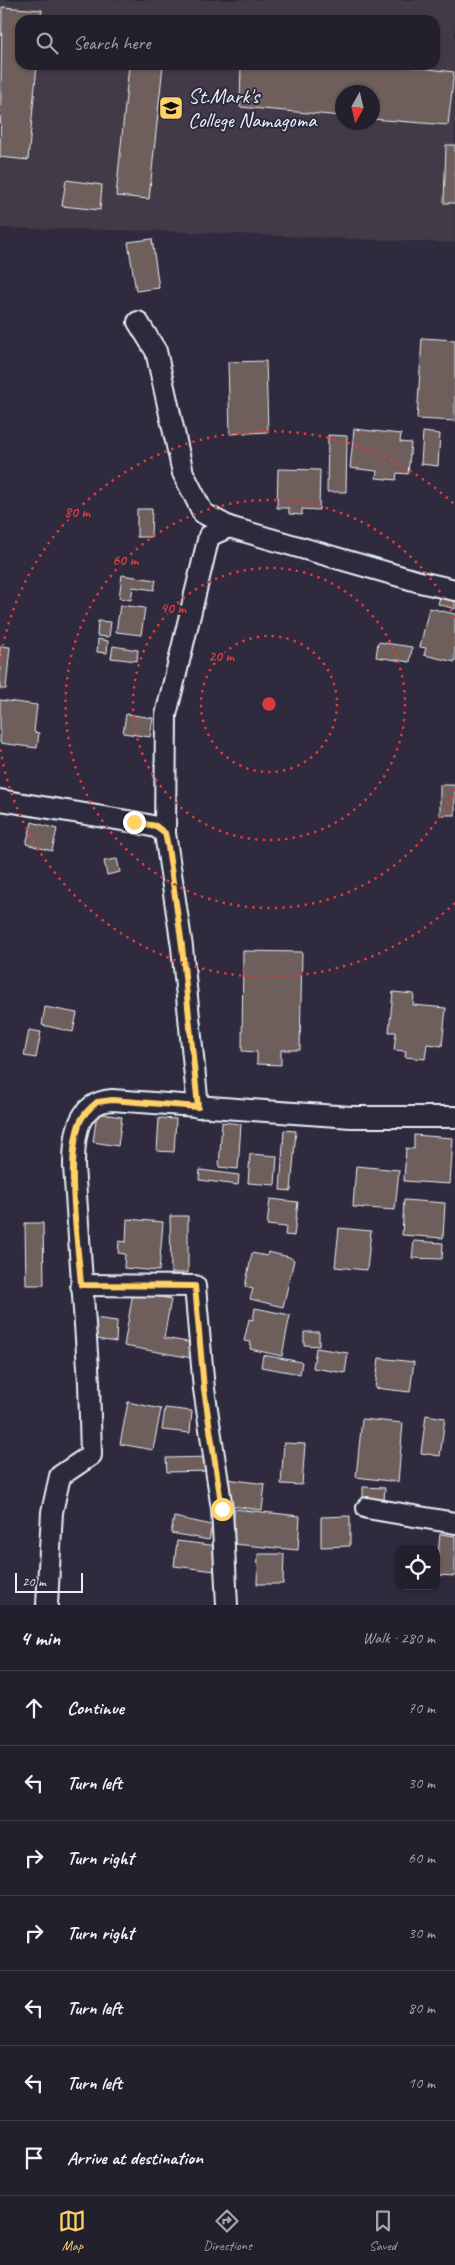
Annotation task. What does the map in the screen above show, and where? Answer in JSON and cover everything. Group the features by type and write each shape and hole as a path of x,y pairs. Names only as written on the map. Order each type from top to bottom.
{"street":[{"path":"138,322 156,351 183,473 203,513 229,527 420,582 455,590"},
{"path":"198,1107 182,946 165,833 166,715 209,536 229,527"},
{"path":"0,800 156,826 165,833"},
{"path":"47,1605 52,1512 60,1476 91,1454 89,1382 74,1166 74,1141 80,1120 97,1102 112,1100 351,1118 455,1118"},
{"path":"81,1285 195,1286 204,1389 222,1509 227,1605"},
{"path":"366,1508 455,1523"}],"shaded area":[{"name":"St.Mark's College Namagoma","path":"0,0 455,0 455,243 162,231 0,228"}],"building":[{"path":"2,7 42,10 42,15 15,15 15,70 37,70 28,160 0,157"},
{"path":"129,70 162,70 149,199 116,196"},
{"path":"241,70 437,70 454,72 448,125 380,120 380,85 335,85 335,115 240,107"},
{"path":"446,145 455,145 455,203 444,203"},
{"path":"66,180 102,185 100,210 62,206"},
{"path":"152,239 159,288 136,291 128,242"},
{"path":"422,338 455,340 455,421 417,419"},
{"path":"266,361 268,432 230,434 228,362"},
{"path":"354,429 401,434 400,442 411,443 408,474 397,473 396,480 376,478 377,471 350,468"},
{"path":"423,432 440,434 438,466 421,464"},
{"path":"328,435 347,436 346,492 327,492"},
{"path":"278,469 320,470 319,510 302,509 302,515 289,514 289,508 277,508"},
{"path":"137,509 152,509 151,537 137,537"},
{"path":"122,575 156,580 154,590 133,587 131,600 119,598"},
{"path":"442,591 455,594 455,609 438,604"},
{"path":"120,605 145,608 141,635 116,632"},
{"path":"429,608 455,614 455,662 424,655 426,648 420,647"},
{"path":"98,621 111,622 109,637 97,636"},
{"path":"98,639 108,641 107,653 97,652"},
{"path":"378,642 412,647 410,662 376,657"},
{"path":"0,646 10,647 6,689 0,689"},
{"path":"113,646 138,650 137,661 111,658"},
{"path":"0,700 37,705 34,732 39,733 37,748 0,743"},
{"path":"126,714 153,718 150,737 123,733"},
{"path":"440,785 455,785 455,815 440,815"},
{"path":"32,822 57,829 52,851 26,844"},
{"path":"117,859 120,872 107,875 104,861"},
{"path":"243,951 302,952 300,1050 281,1050 281,1065 257,1064 257,1052 242,1051"},
{"path":"393,992 414,994 413,1005 446,1008 442,1046 427,1044 425,1059 405,1057 406,1051 394,1050 396,1032 389,1032"},
{"path":"45,1007 77,1013 73,1032 42,1025"},
{"path":"29,1030 41,1032 36,1058 24,1056"},
{"path":"97,1113 122,1117 118,1146 93,1142"},
{"path":"159,1118 176,1119 174,1152 157,1151"},
{"path":"222,1122 241,1124 238,1169 219,1167"},
{"path":"284,1130 296,1131 291,1191 280,1190"},
{"path":"414,1135 453,1138 450,1184 404,1181 406,1148 414,1149"},
{"path":"250,1154 277,1156 275,1185 248,1183"},
{"path":"356,1166 399,1170 395,1210 353,1207"},
{"path":"200,1170 239,1175 238,1185 199,1180"},
{"path":"270,1199 298,1202 294,1236 285,1235 286,1227 267,1225"},
{"path":"404,1200 445,1203 443,1238 402,1235"},
{"path":"170,1216 188,1216 188,1273 171,1273"},
{"path":"127,1219 163,1222 159,1271 124,1268 125,1254 118,1253 119,1241 126,1242"},
{"path":"25,1223 43,1223 44,1285 26,1285"},
{"path":"339,1228 371,1231 367,1270 335,1267"},
{"path":"414,1241 443,1243 442,1259 412,1258"},
{"path":"268,1252 294,1260 283,1307 250,1299 253,1289 245,1287 252,1253 267,1256"},
{"path":"133,1292 171,1299 164,1338 194,1343 192,1358 124,1346"},
{"path":"255,1308 290,1315 282,1356 250,1349 251,1342 244,1341 249,1319 253,1320"},
{"path":"95,1318 117,1321 116,1342 96,1339"},
{"path":"304,1332 319,1332 319,1346 304,1345"},
{"path":"316,1348 348,1353 345,1373 313,1368"},
{"path":"263,1355 302,1362 300,1374 261,1367"},
{"path":"379,1358 414,1362 410,1392 375,1388"},
{"path":"128,1402 161,1409 153,1450 120,1444"},
{"path":"165,1408 192,1411 190,1433 162,1430"},
{"path":"426,1415 445,1418 440,1456 421,1453"},
{"path":"362,1419 403,1423 398,1482 356,1477"},
{"path":"284,1443 305,1444 302,1485 281,1484"},
{"path":"212,1457 213,1471 167,1472 166,1458"},
{"path":"227,1479 265,1484 262,1510 223,1505"},
{"path":"363,1487 385,1488 384,1500 363,1499"},
{"path":"234,1509 300,1516 298,1550 233,1544"},
{"path":"350,1516 350,1546 321,1547 321,1517"},
{"path":"174,1517 212,1525 209,1540 171,1533"},
{"path":"440,1534 455,1536 455,1576 440,1575"},
{"path":"177,1541 218,1546 215,1571 174,1566"},
{"path":"258,1554 284,1554 283,1584 257,1584"}],"place":[{"name":"St.Mark's College Namagoma","path":"171,108"}],"route":[{"path":"134,822 156,826 165,833 182,946 198,1107 112,1100 97,1102 80,1120 74,1141 74,1166 81,1285 195,1286 204,1389 222,1509"}]}
